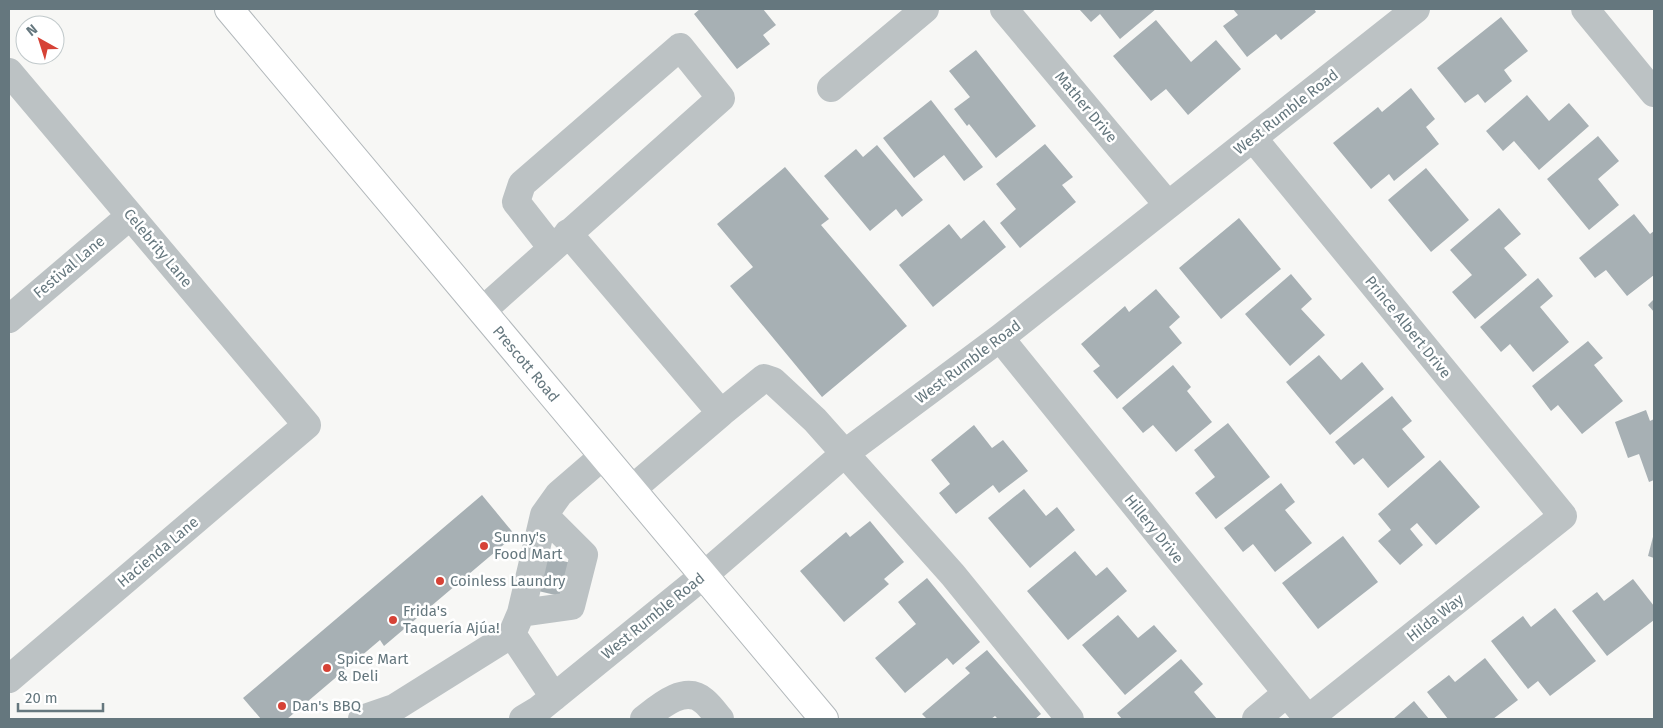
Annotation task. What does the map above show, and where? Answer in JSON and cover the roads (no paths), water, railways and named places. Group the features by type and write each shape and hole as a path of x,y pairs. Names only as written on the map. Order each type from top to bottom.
{"main road":[{"name":"Prescott Road","path":"229,9 824,719"}],"street":[{"path":"831,88 925,9"},
{"name":"Mather Drive","path":"1004,9 1168,205"},
{"path":"1585,9 1654,92"},
{"name":"West Rumble Road","path":"523,719 554,697 703,576 844,454 1000,338 1253,138 1404,12"},
{"path":"482,311 560,241 722,98 680,47 522,184 516,202 560,241 721,413"},
{"name":"Celebrity Lane","path":"9,72 307,425"},
{"name":"Prince Albert Drive","path":"1253,138 1563,516"},
{"name":"Festival Lane","path":"9,319 130,216"},
{"name":"Hillery Drive","path":"1000,338 1308,719"},
{"path":"631,490 764,378 774,381 815,420 953,575 1070,719"},
{"name":"Hacienda Lane","path":"9,679 307,425"},
{"path":"554,697 517,623 544,515 559,494 603,456"},
{"path":"362,719 397,714 517,623 571,606 584,555 544,515"},
{"name":"Hilda Way","path":"1308,719 1563,516"},
{"path":"1256,719 1287,693"},
{"path":"644,719 674,698 694,695 704,700 720,719"}],"place":[{"name":"Sunny's Food Mart","path":"484,546"},
{"name":"Coinless Laundry","path":"440,581"},
{"name":"Frida's Taquería Ajúa!","path":"393,620"},
{"name":"Spice Mart & Deli","path":"327,668"},
{"name":"Dan's BBQ","path":"282,706"}]}
